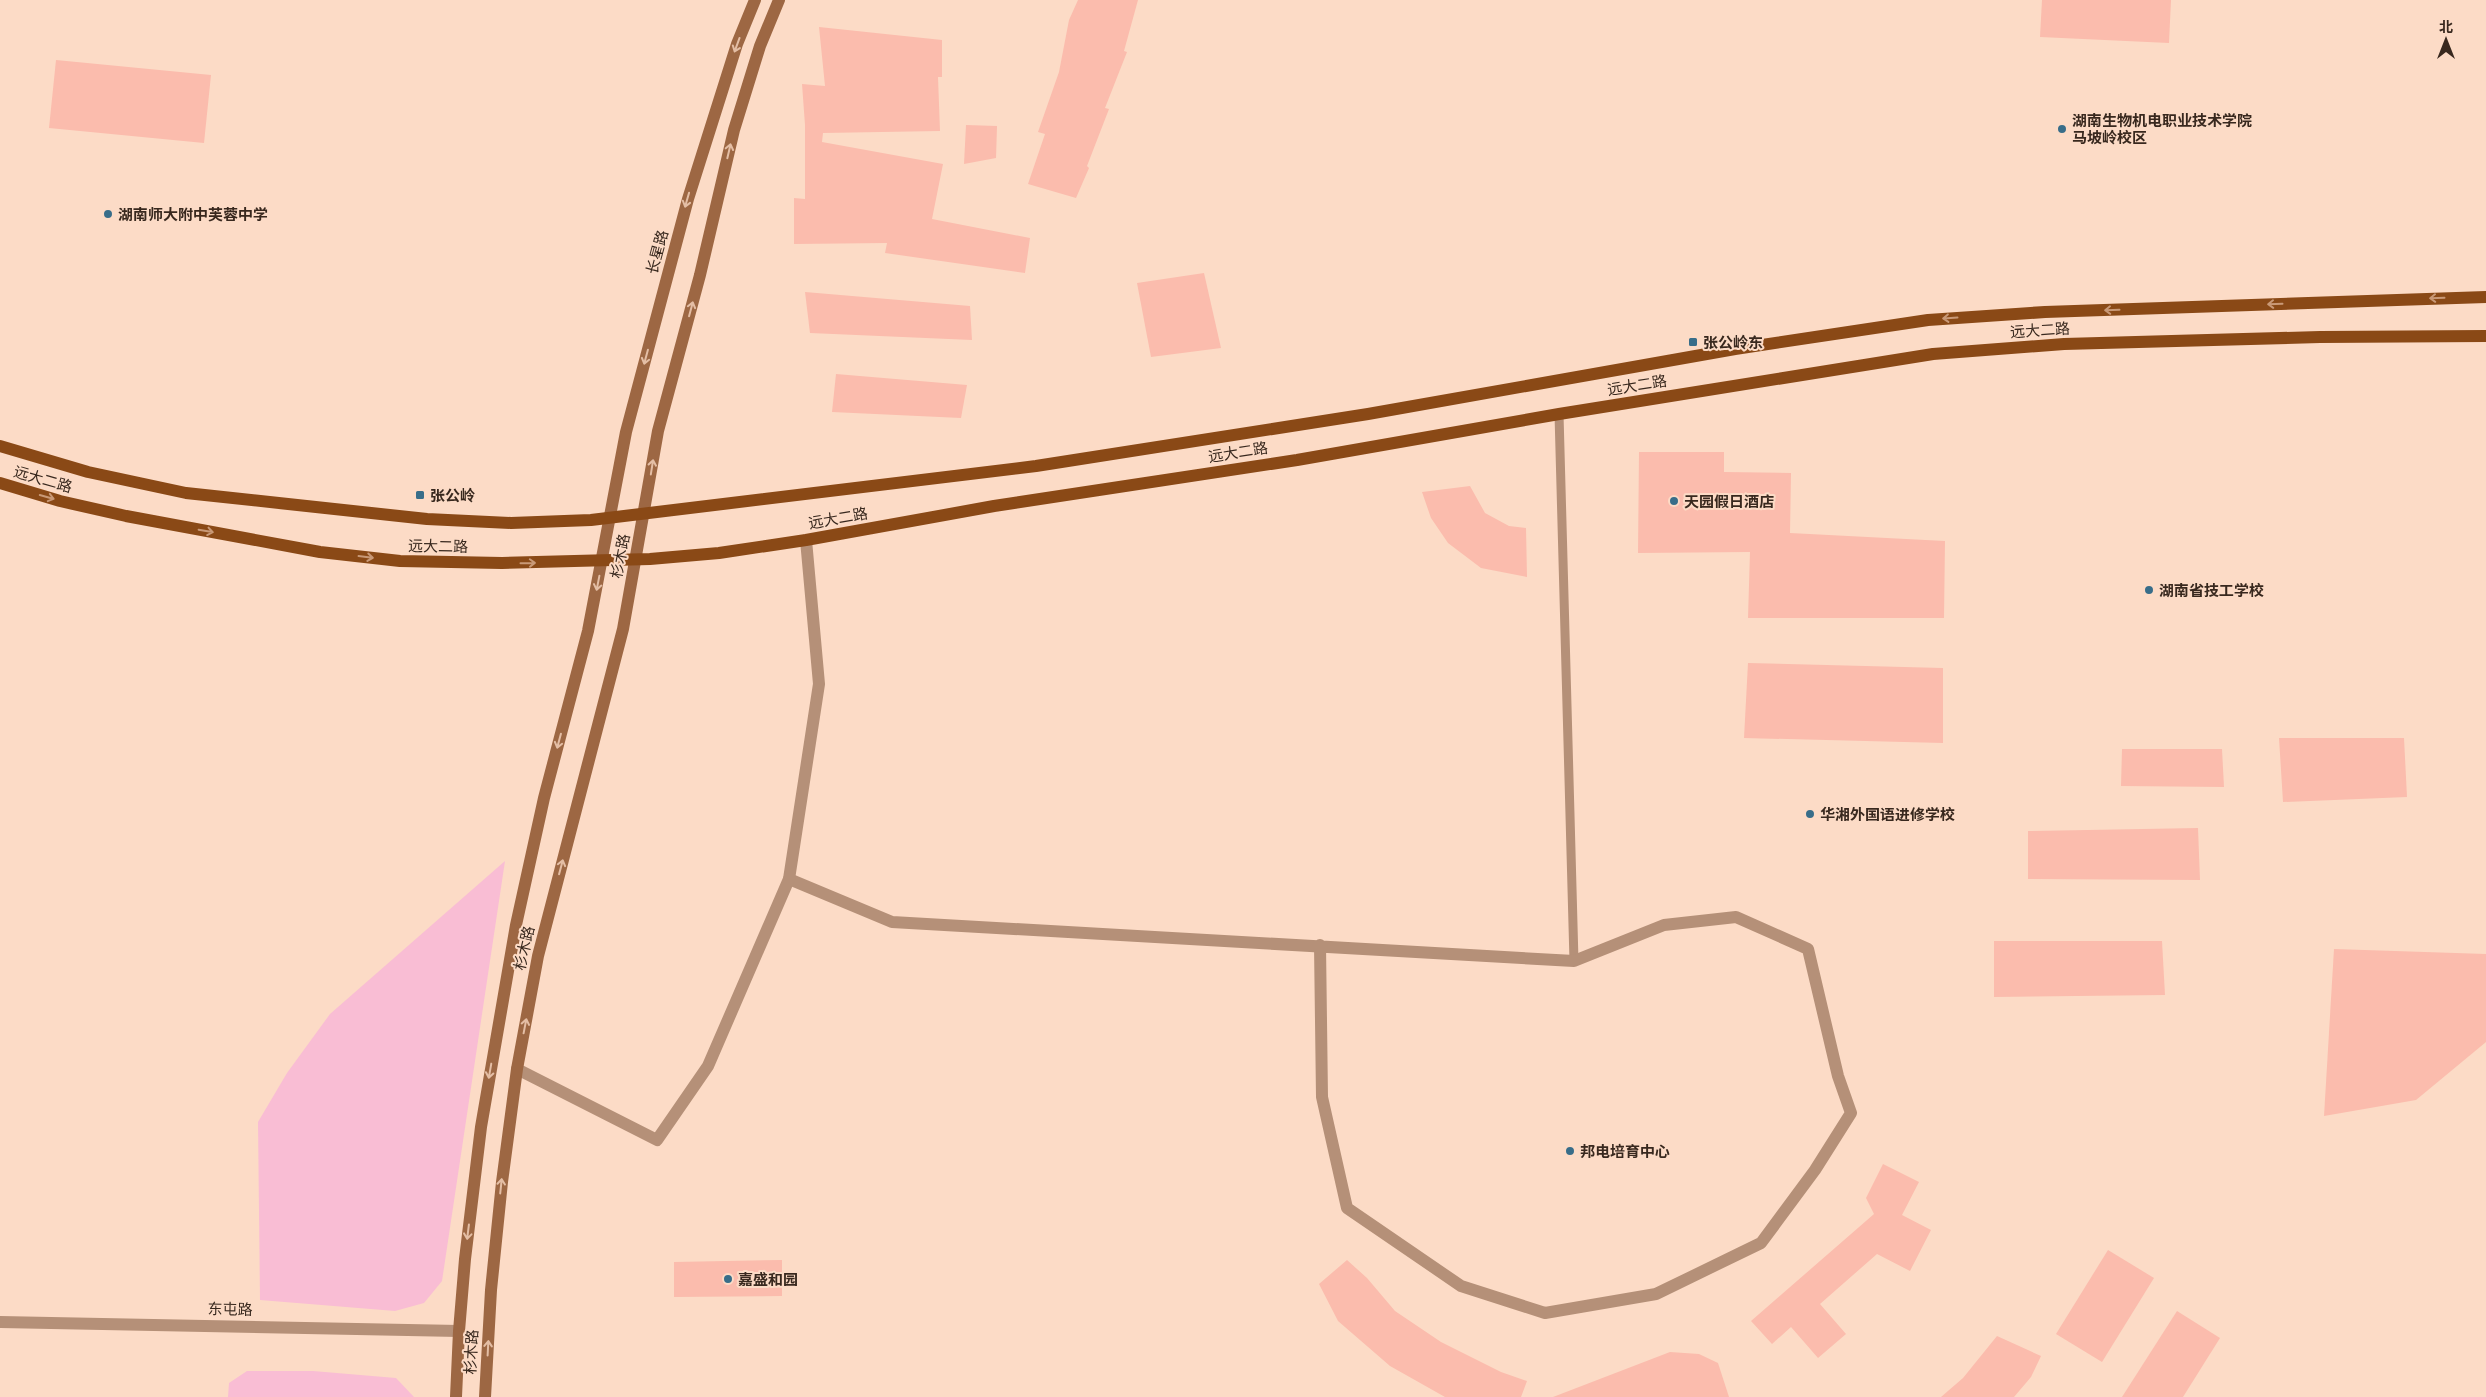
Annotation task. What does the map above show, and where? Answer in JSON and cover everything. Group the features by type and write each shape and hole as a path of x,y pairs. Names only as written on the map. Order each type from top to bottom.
{"main road":[{"name":"长星路","path":"610,518 626,432 688,199 737,44 755,0"},
{"path":"645,515 658,431 700,275 734,130 760,46 779,0"},
{"name":"远大二路","path":"0,446 88,472 186,494 427,519 511,523 610,518 1036,466 1368,414 1744,348 1928,320 2045,312 2486,296"},
{"name":"远大二路","path":"0,483 60,501 126,516 320,552 400,561 502,563 636,560 718,553 806,540 994,506 1297,460 1559,414 1933,354 2074,344 2320,337 2486,336"},
{"name":"杉木路","path":"485,1397 491,1290 502,1182 518,1068 538,956 623,629 645,515"},
{"name":"杉木路","path":"456,1397 459,1331 481,1127 516,925 544,798 588,631 610,518"}],"street":[{"path":"518,1068 657,1140 708,1066 789,879 819,684 806,540"},
{"path":"789,879 892,922 1320,945 1574,961 1664,925 1736,917 1808,949 1838,1076 1851,1113 1815,1170 1761,1242 1656,1294 1545,1312 1461,1286 1347,1208 1322,1097 1320,945"},
{"name":"东屯路","path":"0,1322 459,1331"}],"lane":[{"path":"1559,414 1574,961"}],"shaded area":[{"path":"505,861 442,1281 424,1303 395,1311 260,1300 258,1122 287,1073 330,1014"},
{"path":"247,1371 313,1371 396,1378 414,1397 228,1397 229,1383"}],"building":[{"path":"1078,0 1138,0 1124,51 1127,52 1105,108 1109,109 1087,166 1089,168 1076,198 1028,184 1045,134 1038,132 1059,72 1069,20"},
{"path":"2042,0 2171,0 2169,43 2040,37"},
{"path":"819,27 942,40 942,77 938,77 940,131 823,133 822,142 943,164 932,219 1030,238 1025,273 885,253 887,243 794,244 794,198 805,199 805,125 802,84 825,86"},
{"path":"56,60 211,75 204,143 49,128"},
{"path":"966,125 997,126 996,158 964,164"},
{"path":"1204,273 1221,348 1151,357 1137,283"},
{"path":"805,292 970,306 972,340 810,333"},
{"path":"836,374 967,385 961,418 832,412"},
{"path":"1639,452 1724,452 1724,472 1791,473 1790,533 1945,541 1944,618 1748,618 1750,552 1638,553"},
{"path":"1470,486 1485,513 1509,526 1526,528 1527,577 1481,568 1448,543 1431,518 1422,492"},
{"path":"1748,663 1943,668 1943,743 1744,738"},
{"path":"2279,738 2404,738 2407,797 2283,802"},
{"path":"2122,749 2222,749 2224,787 2121,786"},
{"path":"2198,828 2200,880 2028,879 2028,831"},
{"path":"1994,941 2162,941 2165,995 1994,997"},
{"path":"2334,949 2486,954 2486,1042 2416,1100 2324,1116"},
{"path":"1883,1164 1919,1182 1902,1215 1931,1230 1910,1271 1877,1254 1820,1304 1846,1334 1818,1358 1791,1327 1772,1344 1751,1321 1874,1214 1866,1198"},
{"path":"2108,1250 2154,1278 2102,1362 2056,1334"},
{"name":"嘉盛和园","path":"782,1260 782,1296 674,1297 674,1262"},
{"path":"1347,1260 1367,1278 1395,1311 1441,1342 1501,1372 1527,1381 1521,1397 1445,1397 1390,1366 1338,1321 1319,1284"},
{"path":"2177,1311 2220,1338 2183,1397 2122,1397"},
{"path":"1997,1336 2041,1356 2031,1377 2014,1397 1941,1397 1963,1378"},
{"path":"1670,1352 1699,1354 1718,1363 1729,1397 1553,1397"}],"place":[{"name":"湖南生物机电职业技术学院 马坡岭校区","path":"2062,129"},
{"name":"湖南师大附中芙蓉中学","path":"108,214"},
{"name":"张公岭东","path":"1693,342"},
{"name":"张公岭","path":"420,495"},
{"name":"天园假日酒店","path":"1674,501"},
{"name":"湖南省技工学校","path":"2149,590"},
{"name":"华湘外国语进修学校","path":"1810,814"},
{"name":"邦电培育中心","path":"1570,1151"},
{"name":"嘉盛和园","path":"728,1279"}]}
